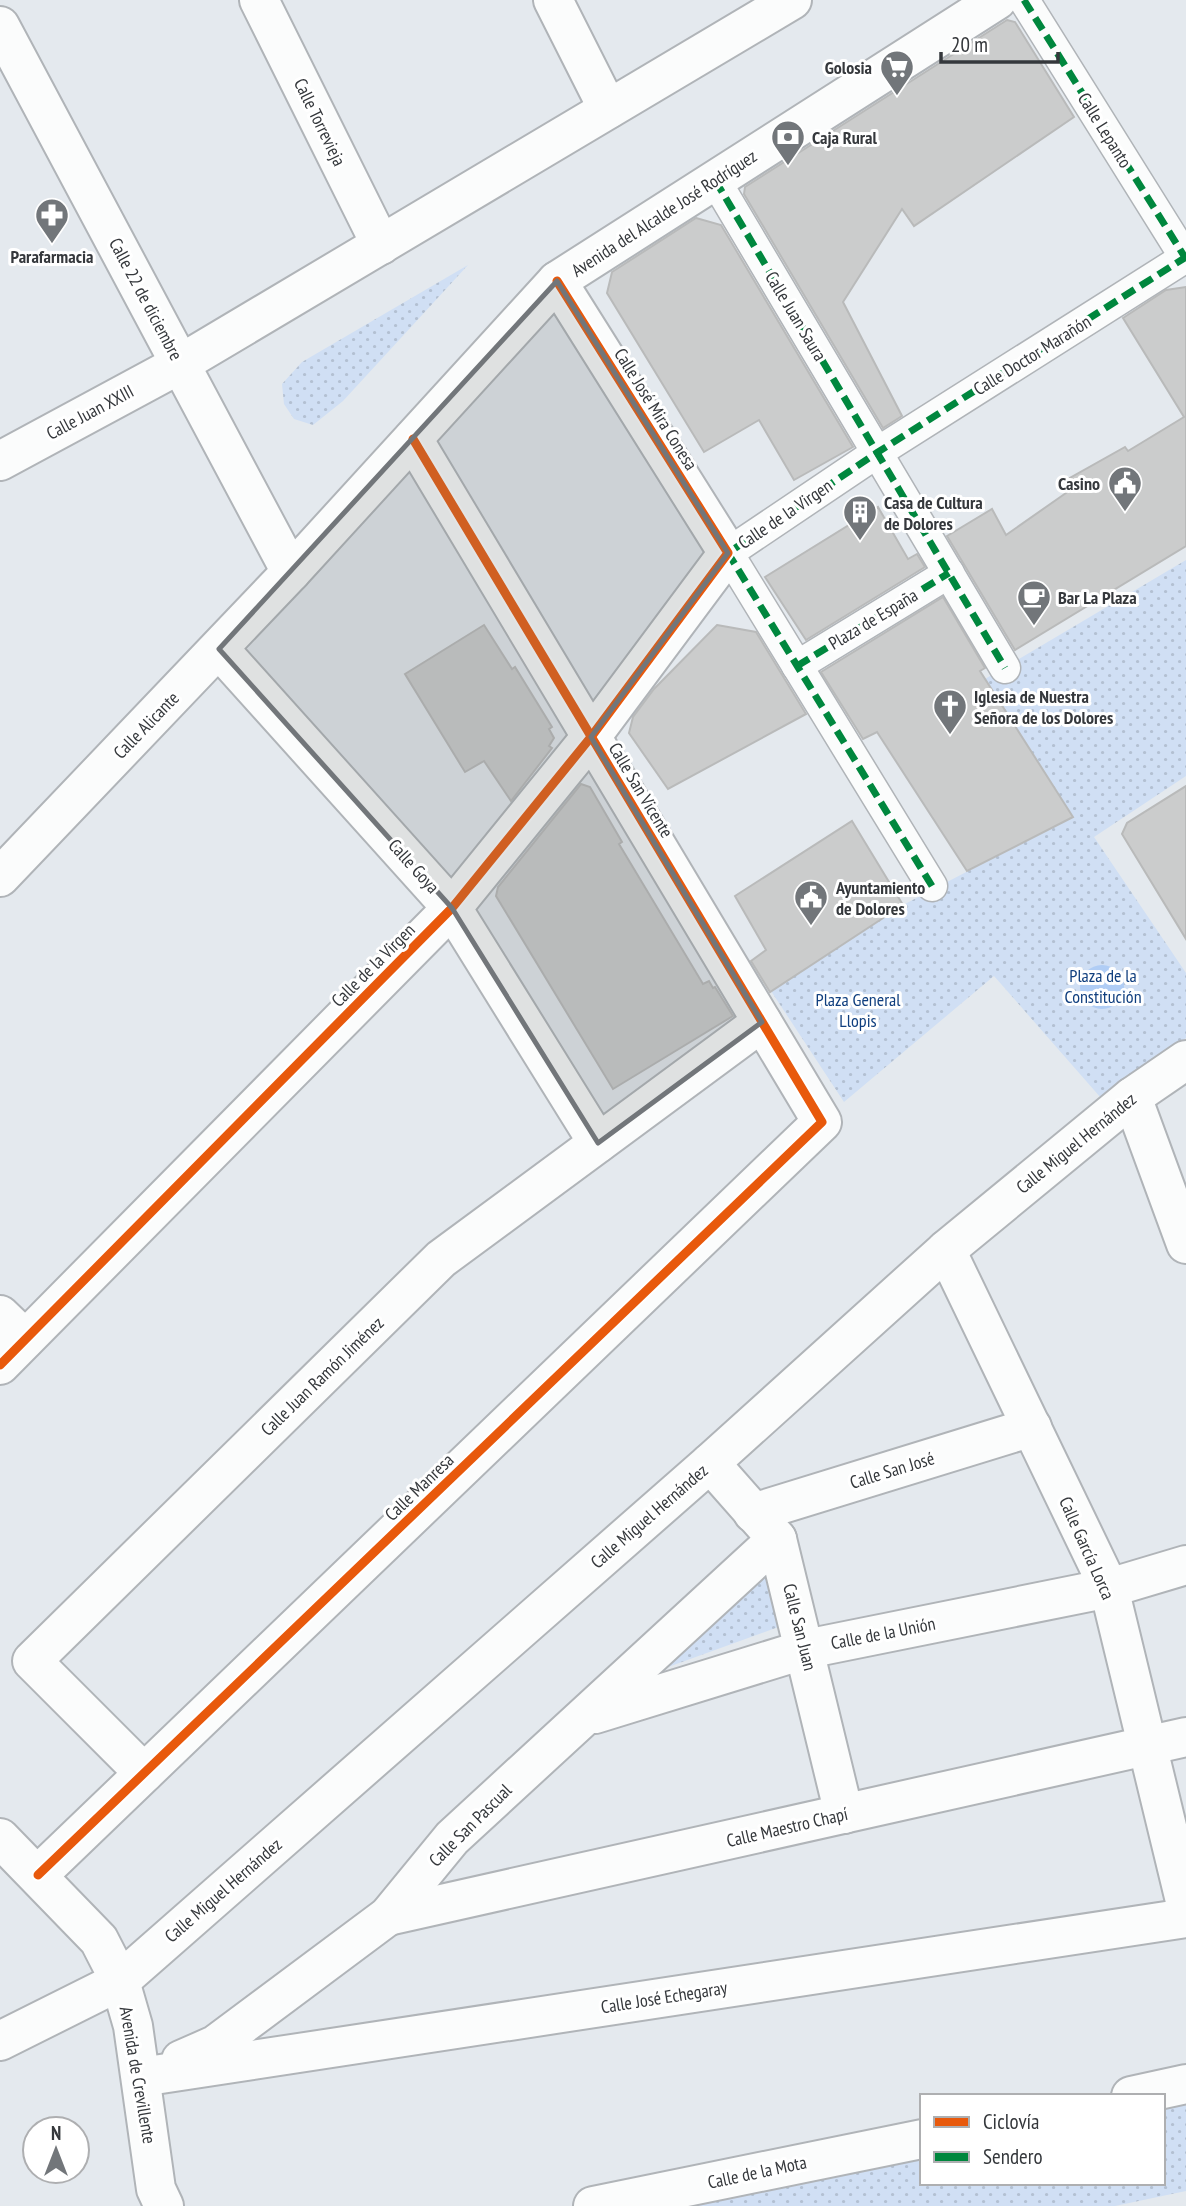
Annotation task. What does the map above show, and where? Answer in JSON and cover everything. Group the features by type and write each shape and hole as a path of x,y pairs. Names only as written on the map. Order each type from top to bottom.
{"street":[{"name":"Calle Torrevieja","path":"259,0 381,245"},
{"path":"553,0 608,109"},
{"path":"180,364 792,0"},
{"name":"Avenida del Alcalde José Rodríguez","path":"291,572 557,281 997,0"},
{"name":"Calle Lepanto","path":"1024,0 1186,258"},
{"name":"Calle 22 de diciembre","path":"0,26 291,572"},
{"name":"Calle Juan Saura","path":"715,180 878,452"},
{"name":"Calle Doctor Marañón","path":"878,452 1186,258"},
{"name":"Calle José Mira Conesa","path":"557,281 932,886"},
{"name":"Calle Juan XXIII","path":"0,461 180,364"},
{"name":"Calle San Vicente","path":"413,439 822,1122"},
{"path":"878,452 1005,667"},
{"name":"Calle de la Virgen","path":"8,1340 452,908 591,737 728,553 878,452"},
{"name":"Calle Alicante","path":"0,877 291,572"},
{"name":"Plaza de España","path":"797,666 949,573"},
{"name":"Calle Goya","path":"219,649 452,908 598,1143"},
{"name":"Calle Juan Ramón Jiménez","path":"144,1773 32,1661 441,1259 762,1022"},
{"name":"Calle Miguel Hernández","path":"0,2041 120,1981 710,1463 946,1250 1132,1097 1186,1060"},
{"path":"1132,1097 1186,1244"},
{"name":"Calle Manresa","path":"38,1875 822,1122"},
{"name":"Calle García Lorca","path":"946,1250 1109,1588 1186,1905"},
{"name":"Calle San José","path":"765,1526 1031,1427"},
{"name":"Calle San Juan","path":"710,1463 765,1526 806,1649 844,1814"},
{"name":"Calle San Pascual","path":"141,2077 215,2045 388,1916 452,1838 584,1717 765,1526"},
{"name":"Calle de la Unión","path":"584,1717 806,1649 1109,1588 1186,1565"},
{"name":"Calle Maestro Chapí","path":"388,1916 1186,1737"},
{"name":"Avenida de Crevillente","path":"0,1838 99,1940 120,1981 133,2026 157,2200"},
{"name":"Calle José Echegaray","path":"141,2077 1186,1917"},
{"path":"1140,2094 1186,2084"},
{"name":"Calle de la Mota","path":"593,2206 920,2139"}],"highlighted area":[{"path":"557,281 728,553 591,737 762,1022 598,1143 452,908 219,649"}],"green space":[{"path":"468,265 343,401 313,425 294,419 284,404 282,384 302,362"},
{"path":"1186,560 1186,776 1094,837 1186,973 1186,1038 1101,1098 994,976 844,1102 771,991 903,905 1072,817 985,679"},
{"path":"770,1566 784,1625 635,1679"},
{"path":"1186,2100 1186,2191 1115,2206 669,2206 920,2154 920,2185 1165,2185 1165,2104"}],"water":[{"path":"1102,965 1118,971 1124,987 1118,1003 1102,1009 1086,1003 1080,987 1086,971"}],"building":[{"path":"1007,20 1015,22 1074,117 914,226 902,209 843,302 902,416 883,428 744,194 745,187"},
{"path":"696,218 721,225 853,447 794,480 759,420 704,452 607,293 612,272"},
{"path":"1186,287 1186,546 1015,650 947,536 992,509 1006,535 1066,493 1061,483 1125,447 1128,451 1184,417 1123,318 1166,290"},
{"name":"Casa de Cultura de Dolores","path":"878,507 908,559 917,554 925,567 806,640 765,577"},
{"name":"Iglesia de Nuestra Señora de los Dolores","path":"943,597 985,668 980,671 1073,817 967,871 877,732 863,739 821,672"},
{"path":"484,625 512,669 515,667 552,727 549,729 554,738 549,746 552,748 511,801 484,761 465,772 405,674"},
{"path":"717,625 756,632 806,714 668,789 629,733 633,717 654,689"},
{"path":"581,784 590,787 622,842 619,844 703,984 709,981 713,988 715,987 733,1016 613,1089 496,896 498,887"},
{"path":"1186,786 1186,939 1122,834 1127,823"},
{"name":"Ayuntamiento de Dolores","path":"852,821 903,905 770,992 751,961 766,950 735,896"}],"marked path":[{"path":"1024,0 1186,259"},
{"path":"715,180 1005,668"},
{"path":"932,886 728,553 878,452 1186,257"},
{"path":"797,666 949,573"}],"cycle path":[{"path":"0,1365 452,908 591,737 728,553 557,281"},
{"path":"38,1875 822,1122 413,439"}],"place":[{"name":"Golosia","path":"897,97"},
{"name":"Caja Rural","path":"788,167"},
{"name":"Parafarmacia","path":"52,245"},
{"name":"Casino","path":"1125,513"},
{"name":"Casa de Cultura de Dolores","path":"860,542"},
{"name":"Bar La Plaza","path":"1034,627"},
{"name":"Iglesia de Nuestra Señora de los Dolores","path":"950,736"},
{"name":"Ayuntamiento de Dolores","path":"811,927"}],"park label":[{"name":"Plaza de la Constitución","path":"1103,985"},
{"name":"Plaza General Llopis","path":"858,1009"}]}
